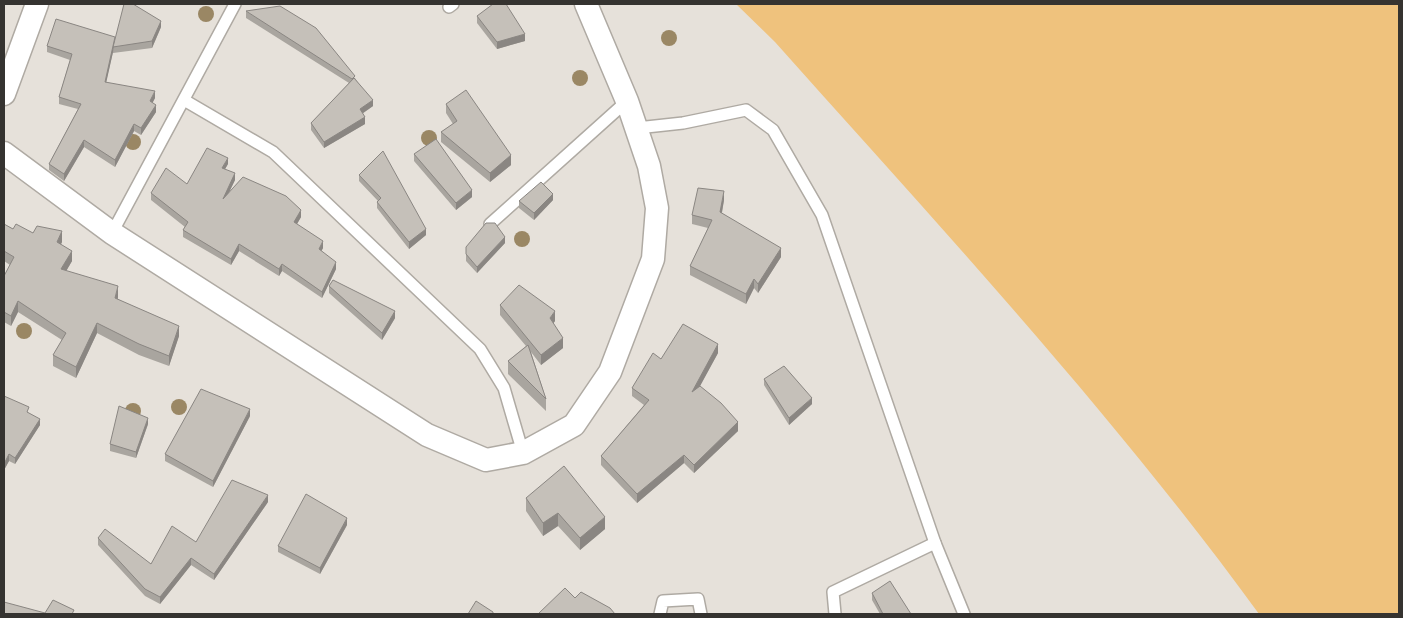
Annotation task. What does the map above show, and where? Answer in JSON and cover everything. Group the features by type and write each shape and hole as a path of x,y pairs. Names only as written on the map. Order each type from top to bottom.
{"street":[{"path":"4,94 37,4"},
{"path":"4,153 112,233 427,435 486,460 524,453 574,425 610,372 653,259 657,208 649,166 627,101 586,4"}],"lane":[{"path":"112,233 235,4"},
{"path":"184,100 273,152 480,349 504,388 524,453"},
{"path":"490,224 627,101"},
{"path":"637,128 682,123 746,110 773,130 822,216 935,543 964,614"},
{"path":"834,614 833,592 935,543"},
{"path":"660,614 663,601 698,599 701,614"}],"shaded area":[{"path":"736,4 1399,4 1399,614 1259,614 1203,539 1085,393 962,251 775,42"}],"building":[{"path":"124,4 133,4 161,21 152,41 113,47"},
{"path":"493,4 506,4 525,34 497,42 477,16"},
{"path":"280,6 316,28 355,76 352,79 246,11"},
{"path":"56,19 115,37 105,82 155,91 150,101 156,105 141,128 134,124 115,160 84,140 64,174 49,164 81,104 59,97 72,54 47,46"},
{"path":"354,78 373,100 360,109 365,117 324,142 311,123"},
{"path":"466,90 511,155 490,173 441,132 457,121 446,104"},
{"path":"436,139 472,190 456,203 414,154"},
{"path":"207,148 228,158 222,168 235,173 223,199 243,177 286,196 301,210 294,222 323,241 319,249 336,262 322,292 282,264 279,269 239,244 231,259 183,230 188,222 151,193 166,168 187,184"},
{"path":"383,151 426,229 409,242 377,202 381,198 359,175"},
{"path":"541,182 553,194 534,213 519,201"},
{"path":"698,188 724,191 720,212 781,248 758,284 754,279 746,294 690,266 712,220 692,215"},
{"path":"486,223 495,223 505,237 477,267 466,254 466,247"},
{"path":"4,224 13,229 16,224 33,233 37,226 62,231 57,242 72,251 61,269 118,286 115,298 179,326 169,356 139,344 97,323 76,367 53,355 66,333 18,301 11,316 4,312 4,276 14,257 4,251"},
{"path":"333,280 395,311 382,333 329,286"},
{"path":"519,285 555,311 550,318 563,338 541,355 500,305"},
{"path":"683,324 718,344 692,392 700,386 721,403 738,422 694,465 684,455 637,494 601,456 649,400 632,388 653,353 661,359"},
{"path":"528,345 546,399 508,361"},
{"path":"784,366 812,398 789,418 764,379"},
{"path":"201,389 250,409 213,481 165,454"},
{"path":"4,396 29,407 27,412 40,419 15,458 9,454 4,464"},
{"path":"119,406 148,418 136,452 110,444"},
{"path":"564,466 605,517 580,538 558,513 543,523 526,498"},
{"path":"232,480 268,495 214,574 191,558 160,597 145,589 98,538 105,529 151,564 172,526 196,542"},
{"path":"306,494 347,518 320,568 278,546"},
{"path":"890,581 911,614 883,614 872,593"},
{"path":"565,588 575,598 581,592 610,608 615,614 538,614"},
{"path":"53,600 74,610 72,614 4,614 4,602 45,613"},
{"path":"476,601 493,612 493,614 468,614"}]}
